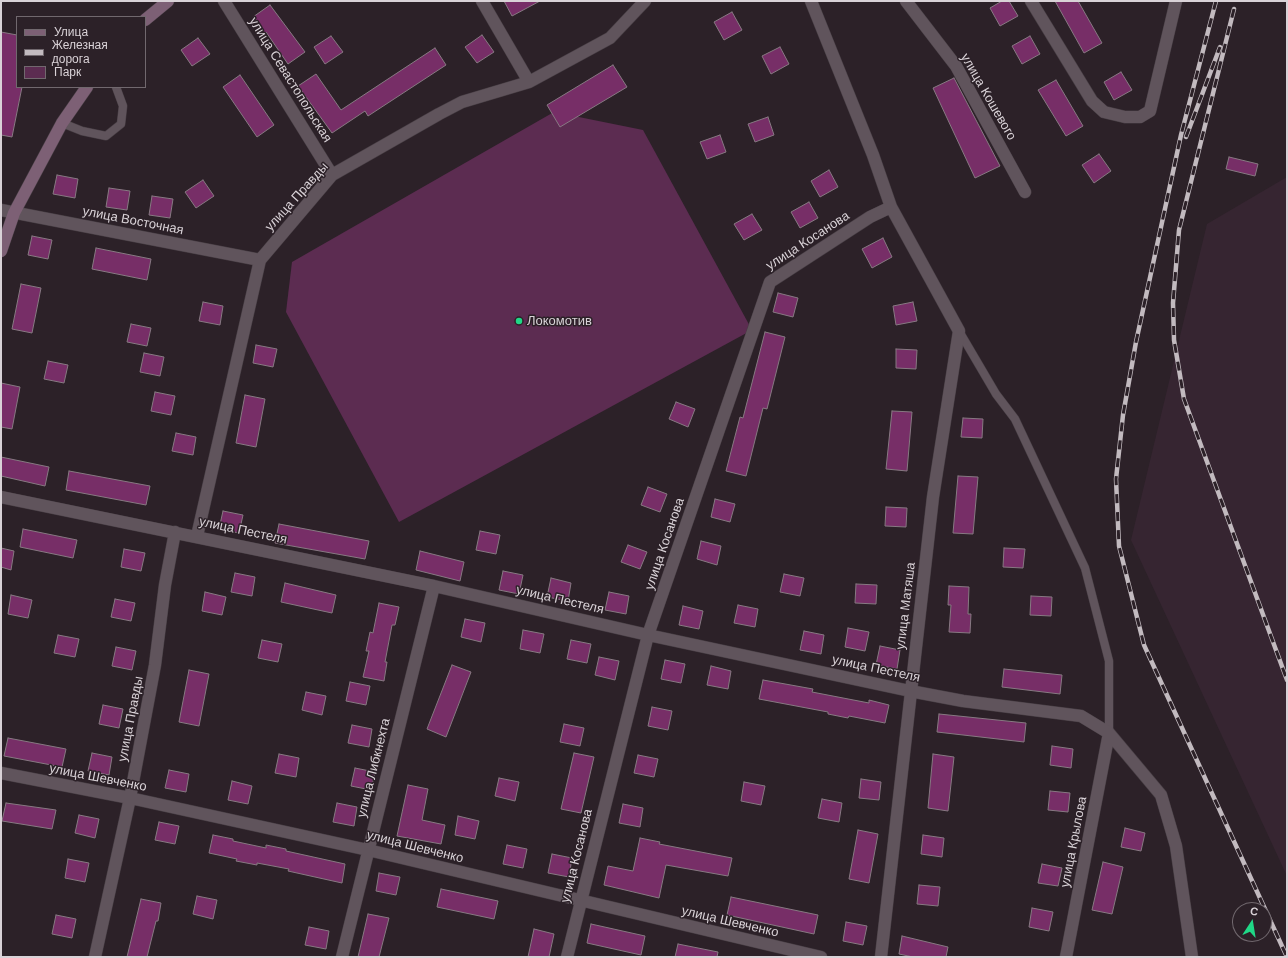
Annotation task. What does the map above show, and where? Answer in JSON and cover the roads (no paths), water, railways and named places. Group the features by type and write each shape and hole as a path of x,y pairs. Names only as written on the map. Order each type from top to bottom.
{"main road":[{"path":"146,19 168,1"},
{"path":"1,251 14,213 62,123 86,88"}],"street":[{"name":"улица Севастопольская","path":"224,1 332,174"},
{"path":"482,1 529,82"},
{"name":"улица Правды","path":"197,536 260,260 332,174 462,102 529,82 610,38 645,1"},
{"path":"811,1 873,155 891,207 959,331"},
{"name":"улица Кошевого","path":"906,1 956,66 1025,192"},
{"path":"1031,1 1092,101 1104,112 1125,117 1140,117 1150,111 1176,1"},
{"name":"улица Косанова","path":"567,957 648,635 770,282 870,217 891,207"},
{"name":"улица Восточная","path":"1,210 260,260"},
{"name":"улица Матяша","path":"881,957 933,497 959,331"},
{"name":"улица Пестеля","path":"1,497 197,536 434,586 648,635 910,691 963,701 1081,716 1109,733 1161,795 1176,846 1192,957"},
{"name":"улица Правды","path":"95,957 130,798 155,665 165,585 175,532"},
{"name":"улица Либкнехта","path":"342,957 434,586"},
{"name":"улица Крылова","path":"1066,957 1109,733"},
{"name":"улица Шевченко","path":"1,773 130,798 368,850 821,957"}],"lane":[{"path":"62,123 82,131 106,136 121,124 124,106 116,88"},
{"path":"959,331 996,394 1015,419 1085,568 1109,661 1109,733"}],"railway":[{"path":"1216,1 1181,135 1136,342 1123,415 1116,479 1119,546 1144,645 1287,957"},
{"path":"1234,9 1179,230 1173,303 1174,340 1184,399 1287,680"},
{"path":"1186,137 1220,47"}],"place":[{"name":"Локомотив","path":"519,321"}]}
